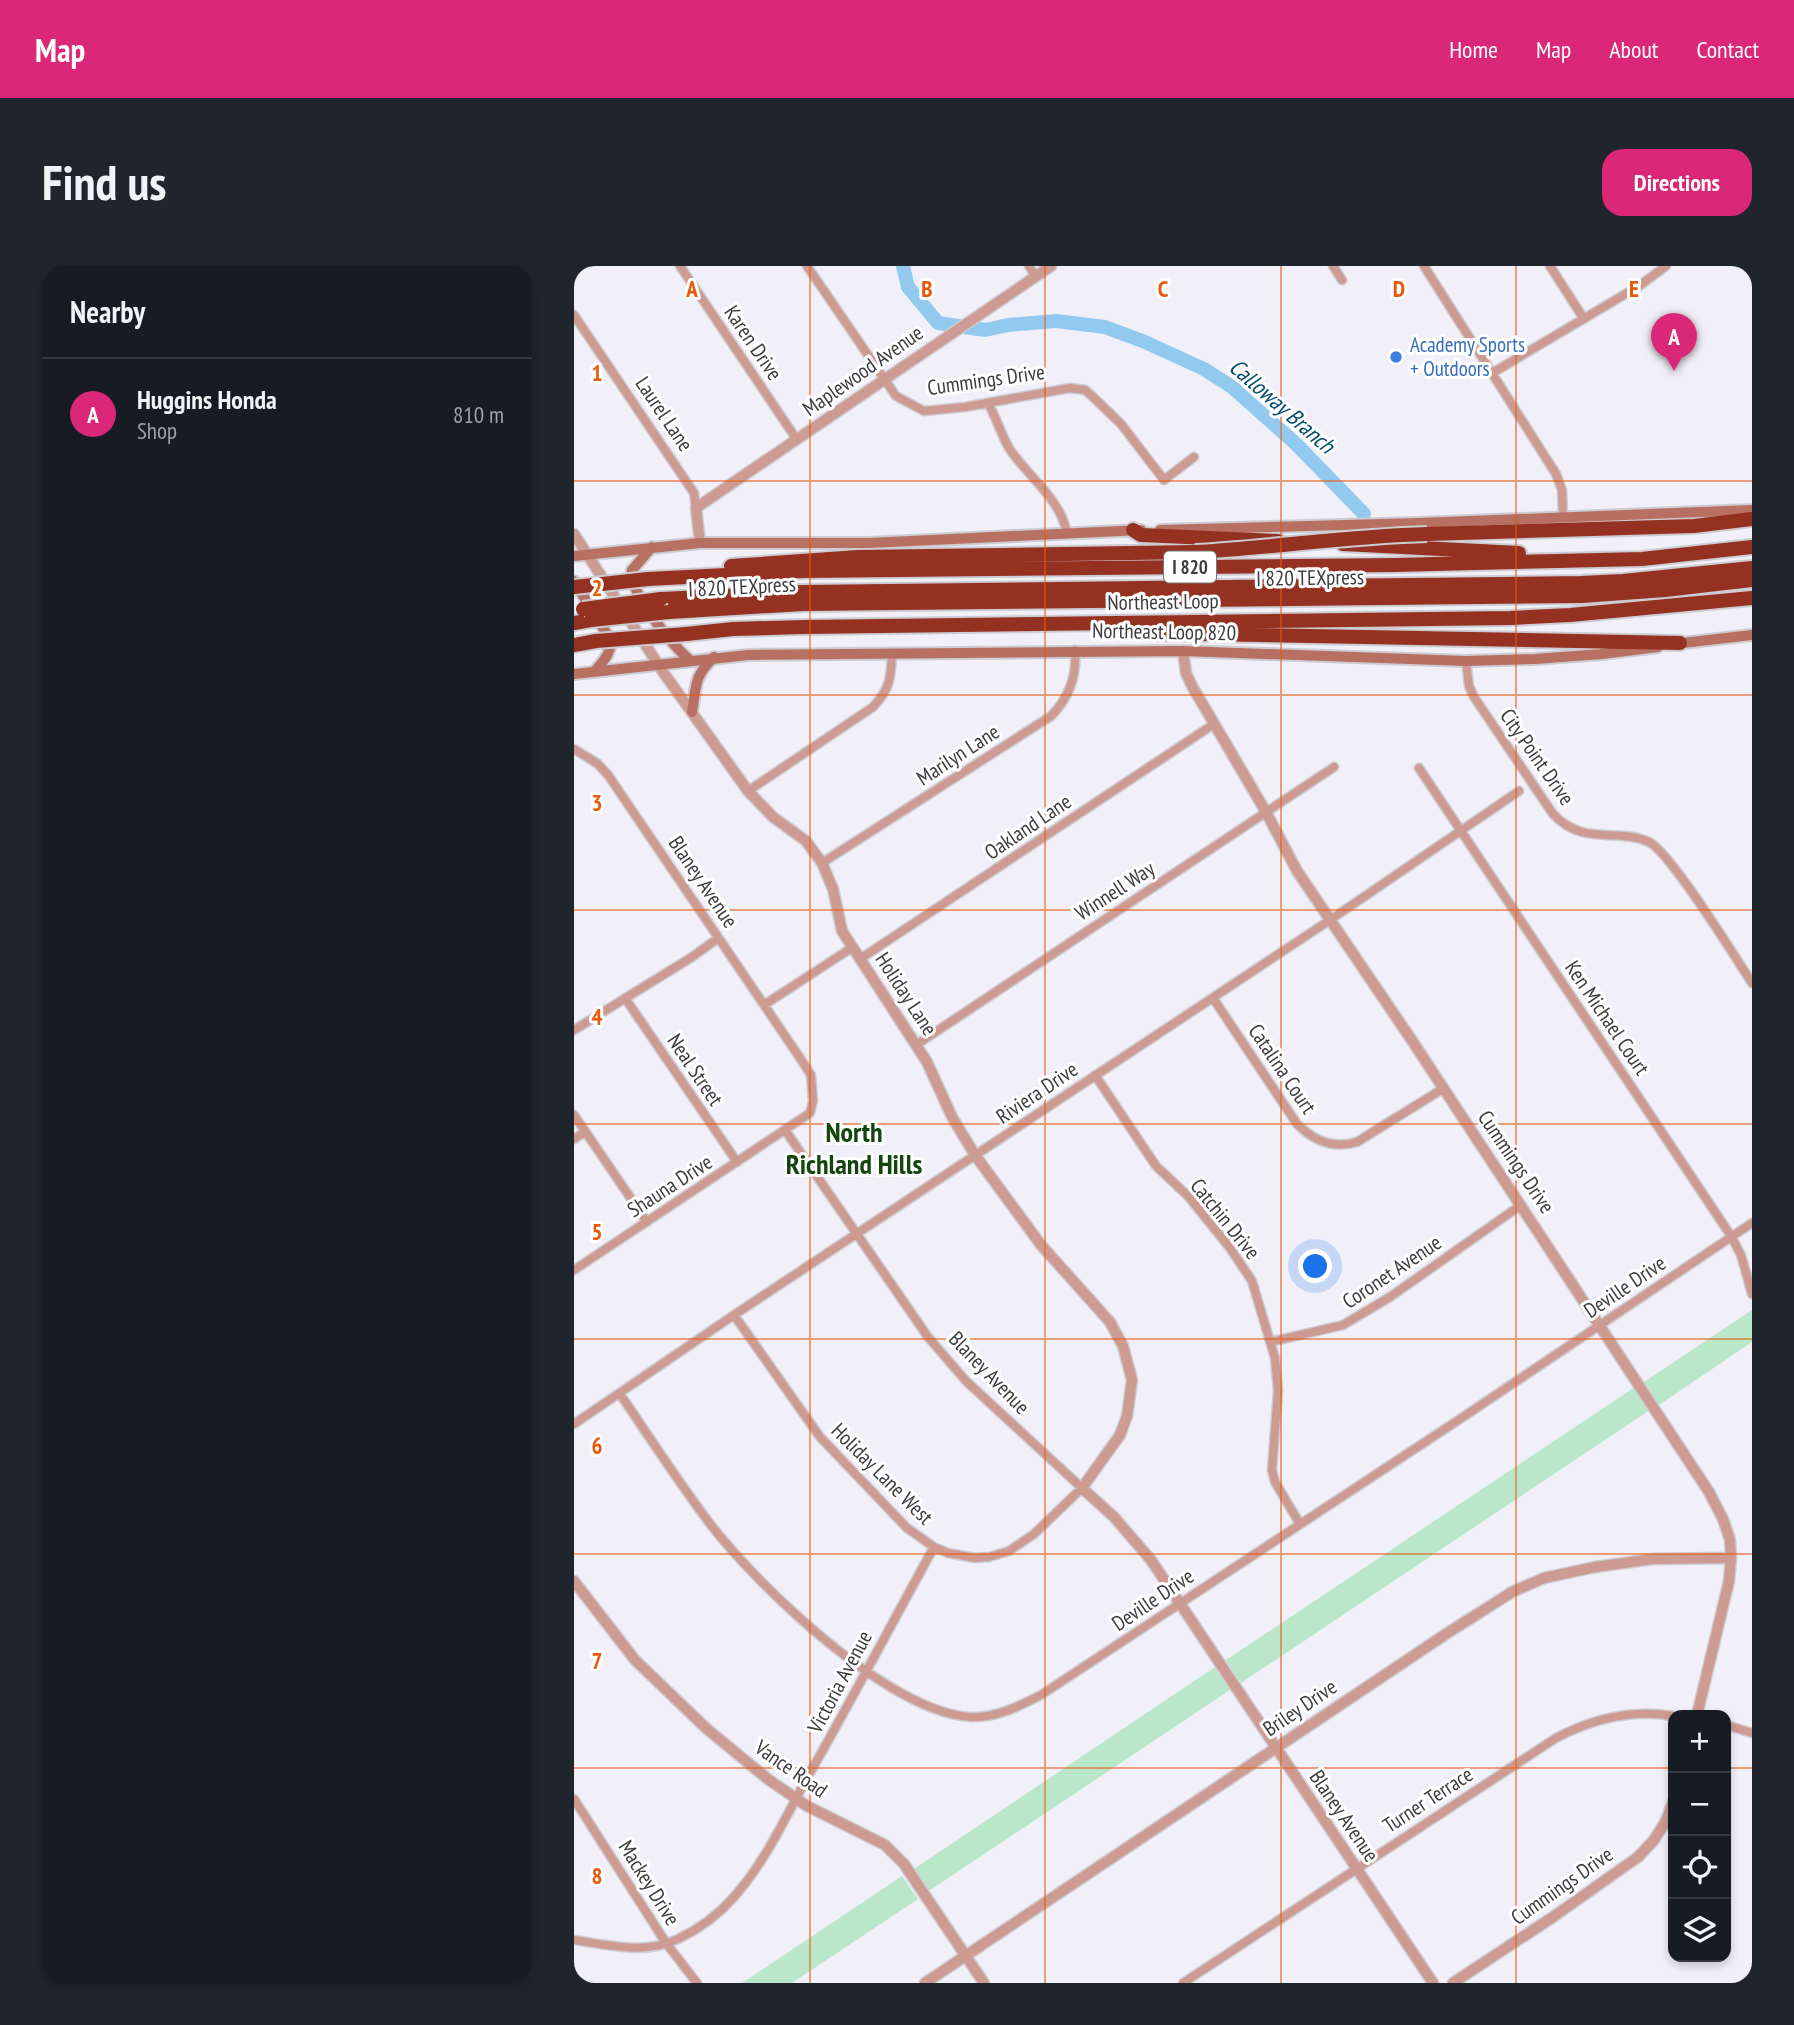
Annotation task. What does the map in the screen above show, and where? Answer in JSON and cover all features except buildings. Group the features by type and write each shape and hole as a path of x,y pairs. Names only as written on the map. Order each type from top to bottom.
{"highway":[{"path":"648,579 657,572 803,559 1243,550 1423,529 1694,526 1752,519"},
{"path":"1133,530 1141,535 1547,555 1718,546 1733,550"},
{"name":"Northeast Loop","path":"574,587 648,579 803,571 1395,565 1642,559 1752,547"},
{"name":"I 820 TEXpress","path":"574,623 582,613 802,592 1581,583 1752,568"},
{"name":"I 820 TEXpress","path":"665,605 1582,596 1752,580"},
{"name":"Northeast Loop","path":"574,645 733,629 804,626 1511,618 1752,598"},
{"path":"1128,623 1151,633 1680,643"}],"main road":[{"path":"574,556 700,543 869,543 1133,530 1352,525 1423,529 1563,517 1752,510"},
{"path":"652,547 632,570 632,583 676,650 690,660"},
{"path":"574,581 610,639 612,647 595,671"},
{"name":"Northeast Loop 820","path":"574,674 714,657 1076,650 1466,660 1535,659 1602,654 1752,635"},
{"path":"692,712 697,677 714,657"}],"street":[{"name":"Karen Drive","path":"680,266 797,440"},
{"name":"Cummings Drive","path":"807,266 896,396 924,411 965,407 1070,388 1085,390 1122,424 1164,480 1194,457"},
{"path":"1029,266 1035,276"},
{"name":"Maplewood Avenue","path":"696,508 1051,266"},
{"path":"1332,266 1342,281"},
{"path":"1424,266 1494,372 1556,474 1562,490 1563,517"},
{"path":"1550,266 1584,319"},
{"path":"1494,372 1639,286 1666,266"},
{"name":"Laurel Lane","path":"574,315 694,493 700,543"},
{"path":"988,403 1010,449 1046,492 1065,522 1067,533"},
{"name":"Holiday Lane","path":"574,534 658,664 748,791 785,827 806,841 822,863 832,889 842,931 936,1079 951,1117 975,1155 1041,1245 1110,1322 1123,1346 1132,1380 1127,1416 1120,1435 1082,1488"},
{"name":"Marilyn Lane","path":"822,863 1051,716 1065,700 1074,677 1076,650"},
{"name":"Cummings Drive","path":"1183,651 1186,673 1266,812 1282,846 1601,1325 1709,1492 1723,1519 1730,1540 1731,1559 1723,1614 1699,1710"},
{"path":"748,791 873,707 890,683 892,654"},
{"name":"City Point Drive","path":"1466,660 1469,686 1474,697 1553,814 1569,828 1585,833 1638,839 1653,844 1675,870 1752,982"},
{"name":"Oakland Lane","path":"860,959 1214,724"},
{"name":"Blaney Avenue","path":"574,749 583,753 604,772 811,1075 813,1101 810,1113 785,1130 917,1323 966,1381 1114,1517 1151,1560 1433,1983"},
{"name":"Winnell Way","path":"916,1045 1334,767"},
{"name":"Ken Michael Court","path":"1419,768 1731,1237 1741,1255 1752,1294"},
{"name":"Riviera Drive","path":"574,1424 1519,791"},
{"path":"574,1030 717,939"},
{"path":"764,1005 853,947"},
{"name":"Neal Street","path":"625,998 737,1162"},
{"name":"Catalina Court","path":"1213,998 1297,1125 1314,1138 1329,1144 1347,1145 1357,1142 1444,1088"},
{"name":"Catchin Drive","path":"1095,1075 1156,1166 1188,1196 1252,1280 1275,1358 1278,1391 1272,1470 1275,1482 1300,1524"},
{"path":"574,1115 647,1222"},
{"name":"Shauna Drive","path":"574,1270 785,1130"},
{"path":"574,1139 585,1132"},
{"name":"Coronet Avenue","path":"1270,1342 1343,1325 1390,1297 1521,1205"},
{"name":"Deville Drive","path":"620,1394 711,1525 731,1549 807,1625 866,1671 904,1694 957,1715 988,1716 1017,1707 1041,1695 1752,1223"},
{"name":"Holiday Lane West","path":"734,1315 820,1437 907,1528 934,1547 948,1553 975,1558 989,1558 1009,1551 1034,1534 1082,1488"},
{"name":"Victoria Avenue","path":"574,1940 631,1948 657,1947 704,1923 734,1897 761,1860 796,1799 934,1547"},
{"name":"Briley Drive","path":"925,1983 1446,1634 1528,1584 1544,1578 1625,1563 1682,1558 1731,1559"},
{"name":"Vance Road","path":"574,1581 618,1641 653,1679 707,1729 796,1799 885,1845 894,1853 984,1983"},
{"name":"Turner Terrace","path":"1183,1983 1556,1738 1602,1719 1649,1713 1668,1715"},
{"path":"1731,1727 1752,1733"},
{"name":"Mackey Drive","path":"574,1799 666,1943 696,1983"},
{"name":"Cummings Drive","path":"1453,1983 1638,1857 1654,1840 1668,1814"}],"green space":[{"path":"1752,1310 1752,1342 1659,1405 1644,1382"},
{"path":"1635,1387 1650,1410 1241,1683 1226,1660"},
{"path":"1215,1667 1230,1690 929,1891 914,1869"},
{"path":"902,1876 918,1899 792,1983 742,1983"}],"waterway":[{"name":"Calloway Branch","path":"903,266 908,287 938,323 985,330 1056,321 1105,327 1204,369 1232,387 1296,444 1364,514"}],"place":[{"name":"Academy Sports + Outdoors","path":"1396,357"},
{"name":"Huggins Honda","path":"1674,371"}],"district":[{"name":"North Richland Hills","path":"854,1148"}]}
